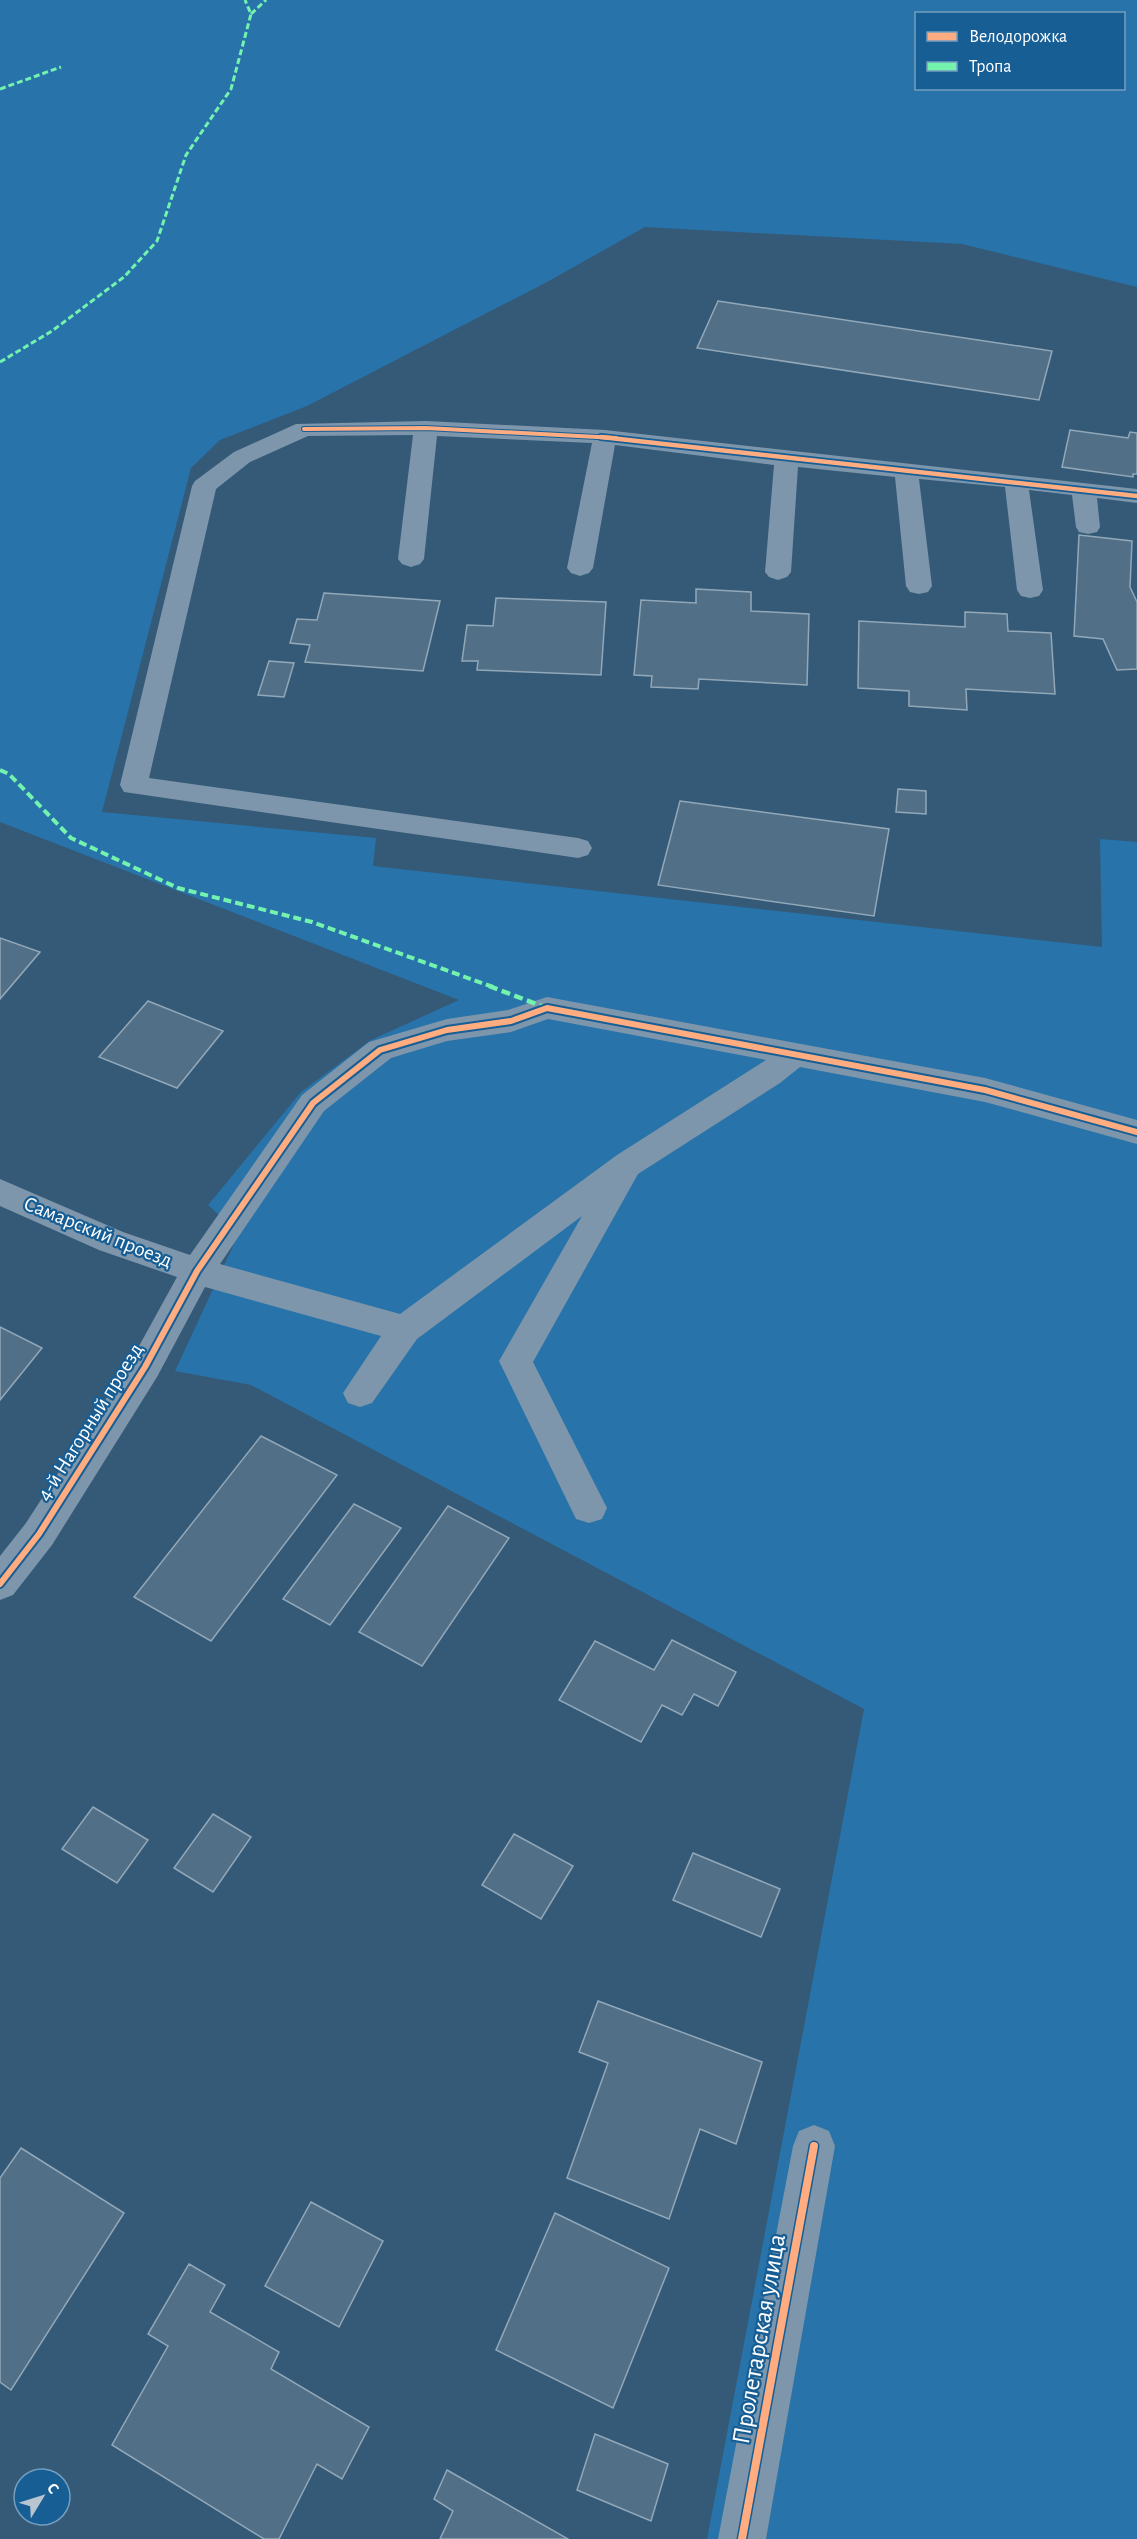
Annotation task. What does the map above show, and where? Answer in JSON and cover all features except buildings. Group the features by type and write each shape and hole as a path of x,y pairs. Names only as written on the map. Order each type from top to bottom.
{"street":[{"path":"411,559 426,428"},
{"path":"578,848 134,785 204,486 242,457 304,429 426,428 605,437 787,459 1016,481 1137,496"},
{"path":"580,568 605,437"},
{"path":"778,572 787,459"},
{"path":"906,471 919,586"},
{"path":"1016,481 1030,590"},
{"path":"1084,490 1088,527"},
{"name":"4-й Нагорный проезд","path":"0,1584 39,1534 146,1367 197,1271 313,1103 380,1050 447,1030 511,1021 547,1008 985,1090 1137,1132"},
{"path":"360,1392 405,1329 628,1164 769,1075 796,1053"},
{"path":"590,1508 516,1361 628,1164"},
{"name":"Самарский проезд","path":"0,1192 111,1241 197,1271 405,1329"},
{"name":"Пролетарская улица","path":"742,2539 814,2146"}],"shaded area":[{"path":"0,0 1137,0 1137,287 962,244 645,227 547,282 307,406 220,440 191,468 102,812 376,838 373,866 1102,947 1100,839 1137,842 1137,2539 707,2539 864,1709 251,1385 175,1371 239,1233 208,1205 301,1092 371,1040 459,1000 0,822"}],"marked path":[{"path":"0,362 52,331 124,277 157,241 186,155 231,89 251,14 245,0"},
{"path":"251,14 266,0"},
{"path":"0,89 61,67"},
{"path":"0,770 9,774 71,838 178,888 312,922 420,959 547,1008"}],"cycle path":[{"path":"304,429 426,428 605,437 787,459 1016,481 1137,496"},
{"path":"0,1584 39,1534 145,1367 197,1271 313,1103 380,1050 447,1030 511,1021 547,1008 985,1090 1137,1132"},
{"path":"742,2539 814,2146"}]}
